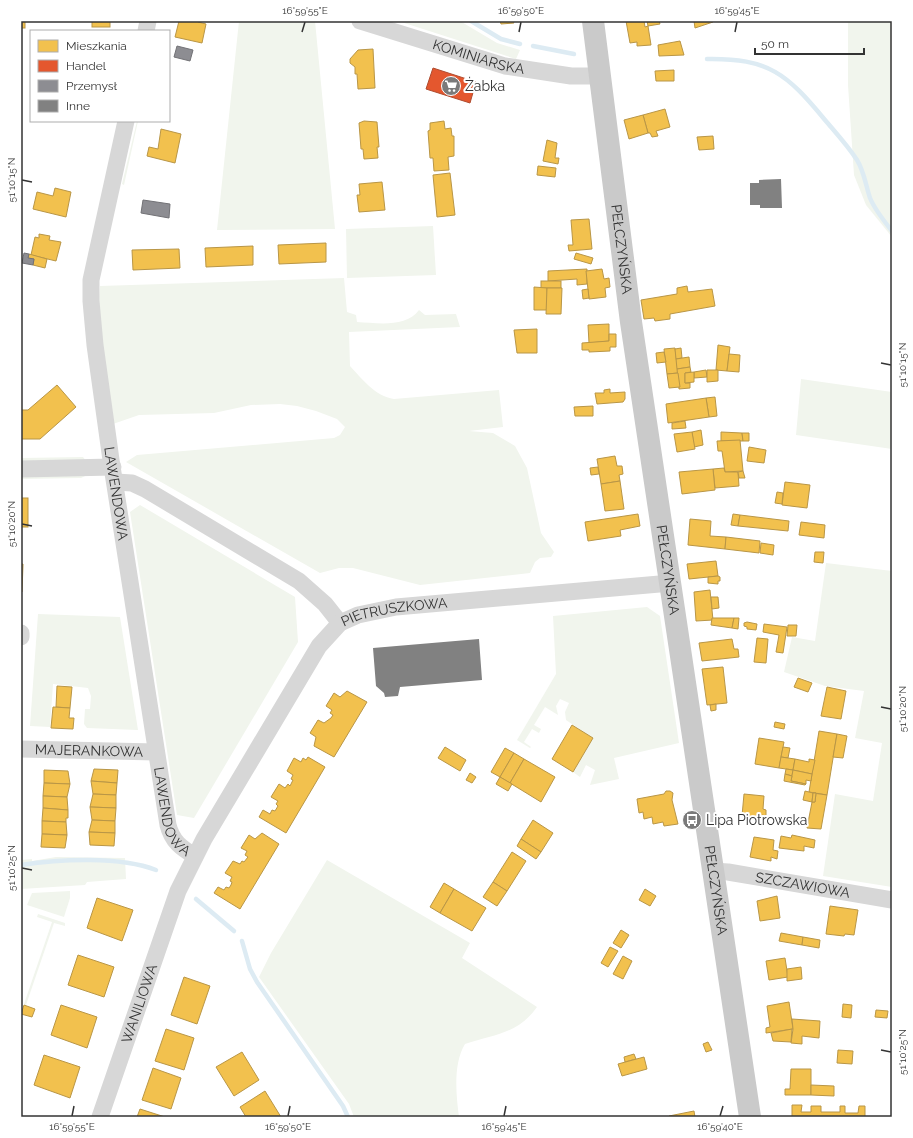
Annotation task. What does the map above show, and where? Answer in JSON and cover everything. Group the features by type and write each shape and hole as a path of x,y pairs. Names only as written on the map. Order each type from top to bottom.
{"main road":[{"name":"PEŁCZYŃSKA","path":"593,21 631,322 750,1117"}],"street":[{"name":"KOMINIARSKA","path":"360,21 505,66 571,76 601,76"},
{"name":"LAWENDOWA","path":"126,122 91,280 92,322 156,752 171,835 176,843 195,856"},
{"name":"PIETRUSZKOWA","path":"21,469 114,474 145,489 299,581 325,604 340,623 363,613 396,607 671,582"},
{"name":"WANILIOWA","path":"100,1117 178,891 195,856 319,646 340,623"},
{"name":"MAJERANKOWA","path":"21,749 156,752"},
{"name":"SZCZAWIOWA","path":"713,871 728,872 892,900"}],"shaded area":[{"path":"239,21 315,21 335,229 217,230"},
{"path":"398,21 460,21 497,43 520,50 516,59"},
{"path":"848,21 892,21 892,237 866,205 854,175 848,85"},
{"path":"137,122 138,122 124,185 122,184"},
{"path":"433,226 436,275 347,278 346,229"},
{"path":"344,278 347,312 356,315 357,322 399,322 407,320 419,310 425,315 456,314 460,327 349,332 350,366 375,391 394,399 499,390 503,427 469,431 493,433 515,446 527,468 541,533 554,552 551,557 540,558 535,562 530,573 420,585 353,568 339,568 320,573 126,462 137,455 334,438 340,435 345,427 337,419 316,411 297,406 280,404 251,405 214,413 139,415 113,424 101,338 99,303 100,286"},
{"path":"801,379 892,392 892,449 796,435"},
{"path":"83,457 86,461 21,462 21,458"},
{"path":"21,475 85,476 81,478 21,479"},
{"path":"140,505 295,597 298,642 194,818 177,815 130,512"},
{"path":"826,563 892,571 892,887 823,876 835,794 873,801 882,743 855,738 864,691 825,686 784,672 792,637 815,641"},
{"path":"647,607 660,616 679,743 614,758 619,779 590,785 595,770 586,765 580,777 573,772 593,738 566,720 565,712 569,703 560,699 556,706 558,715 545,707 534,725 541,729 539,733 532,729 524,742 531,747 530,748 517,740 556,674 553,616"},
{"path":"38,614 120,617 138,730 87,728 84,724 85,709 90,709 91,696 88,688 53,684 50,727 30,726"},
{"path":"56,857 125,858 126,879 87,882 85,885 21,889 21,860 32,859 32,861"},
{"path":"327,860 470,943 462,958 537,1007 530,1016 514,1028 465,1044 461,1052 456,1079 459,1117 354,1117 349,1104 259,977 271,953"},
{"path":"70,891 70,898 64,917 27,905 32,893"},
{"path":"38,914 65,923 65,926 54,923 26,1005 24,1004 52,922 37,917"}],"building: Mieszkania":[{"path":"21,21 25,21 25,28 21,28"},
{"path":"92,21 110,21 110,27 92,27"},
{"path":"179,21 198,21 206,24 202,43 175,37"},
{"path":"500,21 513,21 514,23 501,24"},
{"path":"626,21 644,21 645,27 648,26 651,45 637,46 637,42 630,43"},
{"path":"647,21 659,21 660,24 648,26"},
{"path":"694,21 713,21 713,22 695,28"},
{"path":"680,41 684,55 659,56 658,45"},
{"path":"373,49 375,88 358,89 357,74 355,74 355,67 350,63 350,59 358,50"},
{"path":"674,70 674,81 656,81 655,71"},
{"path":"665,109 670,127 656,131 658,136 652,137 650,133 648,133 643,115"},
{"path":"643,115 648,133 629,139 624,120"},
{"path":"364,121 377,122 379,147 377,147 378,158 364,159 363,149 361,149 359,123"},
{"path":"444,121 445,129 451,128 452,136 454,136 454,156 448,157 449,170 434,171 433,158 430,158 428,131 430,130 430,123"},
{"path":"161,129 181,134 175,163 147,156 149,147 158,149"},
{"path":"713,136 714,149 699,150 697,137"},
{"path":"547,140 557,143 555,158 559,158 558,164 543,161"},
{"path":"538,166 556,168 555,177 537,175"},
{"path":"450,173 455,215 437,217 433,175"},
{"path":"382,182 385,210 359,212 357,195 360,195 359,184"},
{"path":"55,188 71,192 66,217 33,209 37,192 53,196"},
{"path":"589,219 592,249 569,251 568,245 573,245 571,220"},
{"path":"39,234 50,236 49,240 61,242 56,261 31,255 35,237 39,238"},
{"path":"326,243 326,262 279,264 278,245"},
{"path":"253,246 253,265 206,267 205,248"},
{"path":"179,249 180,268 133,270 132,250"},
{"path":"576,253 593,258 591,264 574,259"},
{"path":"29,254 47,259 45,268 33,265 34,259 28,258"},
{"path":"587,269 587,284 577,285 577,279 548,281 548,271"},
{"path":"602,269 604,279 609,278 610,287 605,288 606,297 589,299 586,271"},
{"path":"541,281 561,281 561,288 541,288"},
{"path":"687,286 688,292 712,289 715,306 670,314 670,319 655,321 654,318 644,319 641,300 677,294 677,288"},
{"path":"534,287 547,288 547,310 534,310"},
{"path":"547,288 562,288 561,314 546,314"},
{"path":"588,289 589,298 583,299 582,290"},
{"path":"609,324 609,341 589,343 588,325"},
{"path":"537,329 537,353 517,353 514,330"},
{"path":"609,334 616,334 616,347 610,347 610,351 589,352 589,350 582,350 582,343 609,341"},
{"path":"718,345 730,347 727,371 716,370"},
{"path":"675,348 678,373 667,374 664,349"},
{"path":"681,348 682,358 676,359 675,349"},
{"path":"664,352 666,362 657,363 656,353"},
{"path":"729,354 740,355 739,372 727,371"},
{"path":"689,357 690,367 677,369 676,359"},
{"path":"690,367 691,372 685,373 685,383 690,383 690,388 679,389 677,369"},
{"path":"706,370 707,377 694,378 694,372"},
{"path":"707,370 718,370 718,381 707,382"},
{"path":"694,372 694,382 685,383 685,373"},
{"path":"678,373 680,387 669,388 667,374"},
{"path":"57,385 76,407 40,439 21,439 21,410 28,410"},
{"path":"610,389 610,393 625,392 625,399 623,402 597,404 595,393 604,393 604,390"},
{"path":"715,397 717,416 709,417 706,398"},
{"path":"706,398 709,417 668,423 666,404"},
{"path":"593,406 593,416 575,416 574,407"},
{"path":"685,421 686,428 672,429 672,423"},
{"path":"701,430 703,445 694,447 692,432"},
{"path":"692,432 695,449 677,452 674,434"},
{"path":"721,432 742,433 743,441 721,441"},
{"path":"742,433 749,433 749,441 743,441"},
{"path":"740,440 743,471 725,472 722,451 718,451 717,441"},
{"path":"749,447 766,450 764,463 747,461"},
{"path":"615,456 617,466 622,466 623,474 619,475 620,481 601,484 597,459"},
{"path":"598,467 599,474 591,475 590,468"},
{"path":"724,468 725,472 738,472 739,486 715,488 713,469"},
{"path":"713,469 715,490 682,494 679,472"},
{"path":"743,471 745,478 739,478 738,472"},
{"path":"620,481 624,509 605,511 601,484"},
{"path":"785,482 810,485 807,508 782,505"},
{"path":"777,492 783,493 782,504 775,503"},
{"path":"21,498 28,498 28,527 21,527"},
{"path":"638,514 640,526 620,530 621,536 588,541 585,522"},
{"path":"733,514 740,515 738,526 731,525"},
{"path":"740,515 789,521 788,531 738,526"},
{"path":"690,519 711,521 710,536 726,537 725,549 688,545"},
{"path":"801,522 825,525 824,538 799,535"},
{"path":"726,537 760,541 759,553 725,549"},
{"path":"761,543 774,545 773,555 760,553"},
{"path":"815,552 824,552 823,563 814,562"},
{"path":"716,561 718,576 689,579 687,564"},
{"path":"21,564 23,564 22,592 21,592"},
{"path":"708,577 720,577 720,581 718,581 718,584 708,583"},
{"path":"710,590 713,620 696,621 694,592"},
{"path":"711,597 718,597 719,608 712,609"},
{"path":"712,618 734,618 732,628 711,625"},
{"path":"734,618 739,618 738,629 732,628"},
{"path":"747,622 757,624 756,630 747,629 747,627 744,626 744,623"},
{"path":"764,624 787,627 783,653 776,652 779,635 763,632"},
{"path":"788,625 797,625 796,636 787,636"},
{"path":"757,638 768,639 766,663 754,662"},
{"path":"732,639 734,649 738,649 739,657 702,661 699,643"},
{"path":"723,667 727,703 707,705 702,669"},
{"path":"798,678 812,683 808,692 794,687"},
{"path":"57,686 72,687 70,708 56,707"},
{"path":"827,687 846,691 841,719 821,716"},
{"path":"347,691 367,702 334,757 314,746 316,737 310,733 318,720 324,723 333,715 330,713 332,710 326,706 334,693 340,697"},
{"path":"716,704 716,710 711,711 710,705"},
{"path":"53,707 70,708 69,718 74,718 73,729 51,728"},
{"path":"775,722 785,724 784,729 774,727"},
{"path":"572,725 593,738 573,772 552,759"},
{"path":"819,731 837,734 827,795 809,792"},
{"path":"837,734 847,736 843,758 833,757"},
{"path":"759,738 784,742 779,768 755,764"},
{"path":"445,747 466,760 460,771 438,758"},
{"path":"783,747 790,748 788,758 781,757"},
{"path":"505,748 514,753 500,777 491,772"},
{"path":"514,753 524,759 510,783 500,777"},
{"path":"308,757 325,767 286,833 259,817 263,810 270,814 272,810 275,811 278,806 276,804 278,801 271,797 279,784 285,788 288,784 290,786 293,780 291,779 293,775 287,771 294,758 301,762 303,758 306,760"},
{"path":"781,757 795,759 793,770 779,768"},
{"path":"524,759 555,777 541,802 510,783"},
{"path":"795,759 809,762 809,759 815,760 812,774 793,770"},
{"path":"94,769 118,770 117,783 91,781"},
{"path":"786,769 793,770 792,776 785,774"},
{"path":"44,770 68,771 70,784 44,783"},
{"path":"793,770 812,774 811,781 806,780 806,784 791,781"},
{"path":"470,773 476,777 472,783 466,780"},
{"path":"785,774 792,776 791,781 806,784 784,781"},
{"path":"500,777 512,784 508,791 496,784"},
{"path":"91,781 117,783 116,795 93,794"},
{"path":"44,783 70,784 67,797 43,796"},
{"path":"666,791 673,793 672,800 678,824 664,826 663,822 653,824 652,817 644,819 643,812 639,813 637,799 664,794"},
{"path":"805,791 813,793 812,802 803,800"},
{"path":"813,793 816,793 815,802 812,802"},
{"path":"816,793 827,795 821,829 807,828 812,802 815,802"},
{"path":"93,794 116,795 116,808 90,807"},
{"path":"744,794 764,796 763,809 766,810 766,816 762,815 762,818 742,816"},
{"path":"43,796 67,797 68,810 43,808"},
{"path":"90,807 116,808 115,821 92,820"},
{"path":"43,808 68,810 68,818 66,818 66,822 42,821"},
{"path":"92,820 115,821 115,833 89,832"},
{"path":"533,820 553,833 541,852 521,839"},
{"path":"42,821 66,822 67,835 42,834"},
{"path":"89,832 115,833 114,846 90,845"},
{"path":"262,833 279,844 240,909 214,893 218,887 224,890 226,887 229,888 231,885 232,882 230,881 232,877 225,873 233,861 240,864 248,857 245,855 247,851 241,848 249,835 255,839"},
{"path":"42,834 67,835 65,848 41,847"},
{"path":"792,835 815,840 814,848 804,846 804,851 779,848 781,836 791,838"},
{"path":"754,837 774,840 773,850 778,851 777,859 771,857 771,861 750,857"},
{"path":"521,839 541,852 536,859 517,846"},
{"path":"512,852 526,861 507,891 493,882"},
{"path":"493,882 507,891 497,906 483,897"},
{"path":"444,883 454,889 440,913 430,907"},
{"path":"454,889 486,908 472,931 440,913"},
{"path":"645,889 656,896 650,906 639,900"},
{"path":"777,896 780,918 760,921 757,901"},
{"path":"97,898 133,910 122,941 87,928"},
{"path":"830,906 858,910 854,935 845,934 844,936 826,934"},
{"path":"621,930 629,935 621,948 613,943"},
{"path":"781,933 803,937 802,945 779,941"},
{"path":"803,937 820,940 819,948 802,945"},
{"path":"610,947 618,951 608,967 601,963"},
{"path":"78,955 114,967 104,997 68,985"},
{"path":"623,956 632,961 623,979 613,974"},
{"path":"785,958 788,977 769,980 766,961"},
{"path":"801,967 802,979 787,981 787,969"},
{"path":"184,977 210,986 197,1024 171,1015"},
{"path":"789,1002 793,1029 766,1033 766,1028 770,1027 767,1006"},
{"path":"843,1004 852,1005 851,1018 842,1017"},
{"path":"24,1005 35,1009 32,1017 21,1014"},
{"path":"61,1005 97,1017 87,1048 51,1035"},
{"path":"876,1010 888,1011 887,1018 875,1017"},
{"path":"792,1019 820,1021 819,1038 802,1036 802,1044 791,1043 793,1029"},
{"path":"166,1029 194,1038 184,1070 155,1061"},
{"path":"792,1029 791,1042 773,1041 771,1033"},
{"path":"708,1042 712,1050 706,1052 703,1044"},
{"path":"838,1050 853,1051 852,1064 837,1063"},
{"path":"242,1052 259,1080 234,1096 216,1067"},
{"path":"634,1054 636,1059 625,1062 624,1057"},
{"path":"44,1055 80,1067 70,1098 34,1085"},
{"path":"644,1057 647,1069 622,1076 618,1064"},
{"path":"153,1068 181,1078 171,1109 142,1100"},
{"path":"791,1069 811,1069 811,1095 785,1095 785,1089 790,1089"},
{"path":"811,1085 834,1086 834,1096 811,1095"},
{"path":"265,1091 281,1117 246,1117 240,1107"},
{"path":"792,1105 802,1105 801,1112 811,1112 811,1106 821,1106 821,1112 840,1112 840,1106 845,1106 845,1113 858,1113 859,1106 865,1106 865,1117 792,1117"},
{"path":"140,1109 165,1117 137,1117"},
{"path":"694,1111 695,1117 669,1117 669,1116"}],"building: Handel":[{"path":"433,68 476,82 470,103 426,89"}],"building: Przemysł":[{"path":"177,46 193,50 190,61 174,57"},
{"path":"143,200 170,204 169,218 141,213"},
{"path":"24,253 29,254 28,258 34,259 33,265 22,263"}],"building: Inne":[{"path":"781,179 782,208 760,208 760,205 750,205 750,183 759,183 759,180"},
{"path":"479,639 482,680 400,687 398,696 385,697 384,693 376,686 373,648"}],"waterway":[{"path":"471,21 501,39 520,44"},
{"path":"533,46 574,54"},
{"path":"707,59 728,59 762,66 787,80 799,91 812,104 857,160 870,198 892,231"},
{"path":"21,865 53,861 90,860 125,862 156,870"},
{"path":"196,899 234,931"},
{"path":"242,941 250,969 257,982 343,1106 348,1117"}],"place":[{"name":"Żabka","path":"451,86"},
{"name":"Lipa Piotrowska","path":"692,820"}]}
